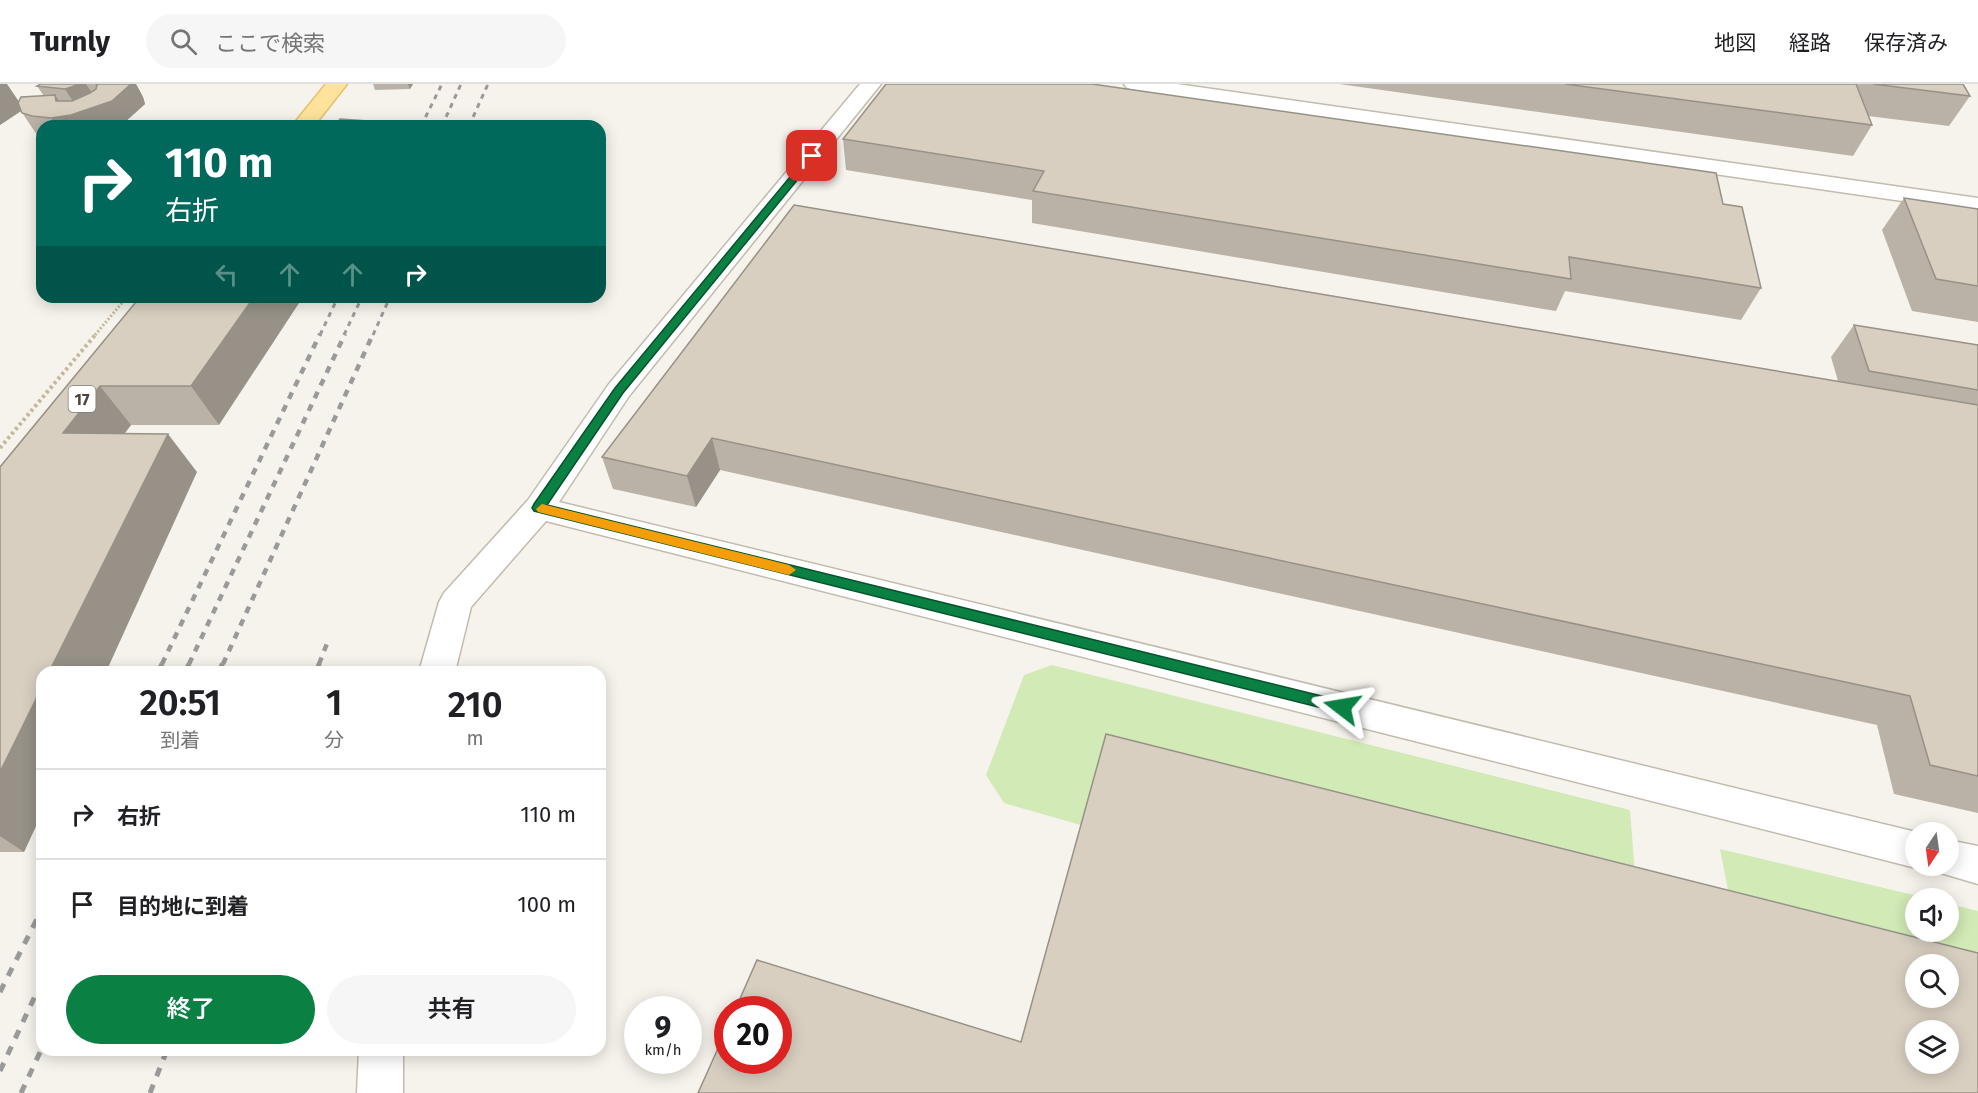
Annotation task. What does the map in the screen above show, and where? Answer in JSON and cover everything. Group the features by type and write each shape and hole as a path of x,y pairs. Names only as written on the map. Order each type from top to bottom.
{"main road":[{"path":"308,120 337,84"}],"lane":[{"path":"439,666 456,602 539,508 619,390 871,84"},
{"path":"1134,84 1978,205"},
{"path":"539,508 1905,847"},
{"path":"1959,861 1978,865"},
{"path":"380,1093 381,1056"}],"path":[{"path":"0,448 122,303"}],"green space":[{"path":"1052,665 1630,810 1637,900 1084,826 1004,803 986,775 1024,675"},
{"path":"1720,849 1905,893 1905,942 1959,942 1959,906 1978,911 1978,988 1959,973 1959,954 1905,954 1905,962 1735,926"}],"building":[{"path":"41,84 80,84 65,89 37,86"},
{"path":"96,84 131,84 112,101 71,115 51,118 32,116 22,113 18,103 21,97 55,95 56,101 72,101 96,89"},
{"path":"886,84 1092,84 1716,173 1723,204 1742,207 1761,288 1569,257 1571,279 1033,191 1044,171 843,139"},
{"path":"1565,84 1856,84 1872,125"},
{"path":"1873,84 1963,84 1970,96"},
{"path":"1904,198 1978,209 1978,286 1936,279"},
{"path":"794,205 1978,405 1978,776 1930,765 1910,696 712,438 687,476 602,457"},
{"path":"135,303 250,303 191,386 100,386 63,433 168,434 52,666 36,666 36,699 0,772 0,467"},
{"path":"1854,325 1978,345 1978,390 1869,371"},
{"path":"1106,734 1905,935 1905,942 1934,942 1978,953 1978,1093 698,1093 714,1057 714,1074 792,1074 792,996 741,996 757,960 1021,1042"}],"railway":[{"path":"424,120 442,84"},
{"path":"445,120 461,84"},
{"path":"472,120 488,84"},
{"path":"320,335 335,303"},
{"path":"344,335 359,303"},
{"path":"373,335 387,303"},
{"path":"162,664 320,334"},
{"path":"189,664 345,334"},
{"path":"223,664 373,334"},
{"path":"319,664 328,641"},
{"path":"221,666 223,662"},
{"path":"318,666 320,662"},
{"path":"0,992 36,921"},
{"path":"0,1071 36,994"},
{"path":"21,1093 38,1056"},
{"path":"150,1093 165,1056"}],"slow traffic":[{"path":"542,509 789,570"}],"route":[{"path":"812,156 619,390 539,508 1342,707"}]}
